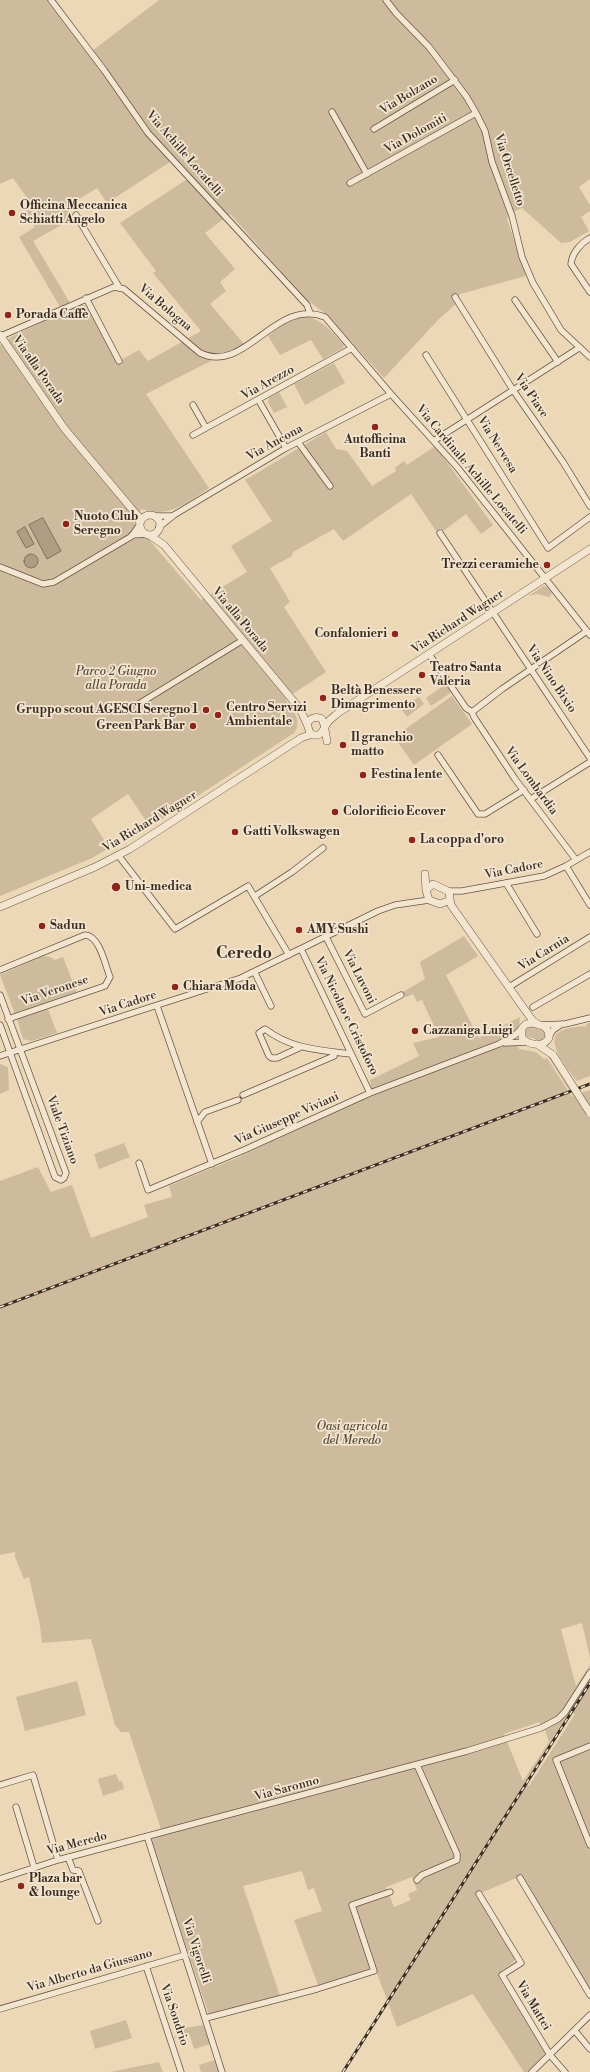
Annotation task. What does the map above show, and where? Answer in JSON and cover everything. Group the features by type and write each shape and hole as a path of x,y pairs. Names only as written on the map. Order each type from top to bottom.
{"street":[{"name":"Via Achille Locatelli","path":"51,0 104,70 148,133 307,304 310,313"},
{"name":"Via Orcelletto","path":"386,0 396,13 429,47 476,112 485,132 492,162 512,216 526,266 554,320 579,348 590,357"},
{"name":"Via Bolzano","path":"374,129 454,80"},
{"path":"332,112 367,174"},
{"name":"Via Dolomiti","path":"350,183 476,112"},
{"path":"76,215 119,287"},
{"path":"590,238 584,241 575,254 571,264 590,292"},
{"name":"Via Bologna","path":"1,337 86,298 110,288 119,287 200,353 210,357 237,352 287,318 294,315 310,313"},
{"name":"Via Piave","path":"455,297 513,390 563,462 590,506"},
{"path":"86,298 119,360"},
{"path":"515,300 558,362"},
{"name":"Via Cardinale Achille Locatelli","path":"310,313 325,317 391,394 435,440 588,633"},
{"name":"Via alla Porada","path":"1,337 64,428 138,516 140,524"},
{"name":"Via Arezzo","path":"193,435 352,348"},
{"path":"435,440 579,348"},
{"name":"Via Nervesa","path":"426,355 468,419 548,548 590,518"},
{"name":"Via Ancona","path":"159,529 174,515 286,448 391,394"},
{"path":"259,400 286,448"},
{"path":"193,405 206,428"},
{"path":"298,442 330,486"},
{"name":"Via alla Porada","path":"131,508 152,516"},
{"name":"Via Ancona","path":"152,516 174,515"},
{"path":"0,567 43,584 54,582 132,536 155,534 159,529 159,522 152,516 143,518 132,536"},
{"path":"140,524 141,530 147,534"},
{"name":"Via alla Porada","path":"159,529 164,545"},
{"name":"Via Nino Bixio","path":"440,533 590,758"},
{"name":"Via alla Porada","path":"147,534 164,545 300,709 307,726"},
{"name":"Via Richard Wagner","path":"325,729 330,720 338,713 590,549"},
{"path":"472,712 478,706 531,669 588,633"},
{"path":"137,705 243,640"},
{"name":"Via Lombardia","path":"430,654 466,708 472,712 491,743 524,790 576,860"},
{"name":"Via alla Porada","path":"300,709 318,718"},
{"name":"Via Richard Wagner","path":"318,718 328,717 338,713"},
{"path":"318,718 324,721 325,729 315,735 307,726 311,719 318,718"},
{"name":"Via Richard Wagner","path":"301,738 307,726"},
{"name":"Via Richard Wagner","path":"0,907 96,867 118,855 301,738 315,735"},
{"path":"438,755 478,814 485,814 524,790"},
{"path":"531,799 590,762"},
{"path":"254,896 292,872 323,848"},
{"name":"Via Cadore","path":"449,896 462,891 544,876 566,866 590,852"},
{"path":"118,855 175,929 248,886 289,955"},
{"path":"566,866 590,905"},
{"path":"427,894 425,874 449,896 457,914"},
{"path":"506,883 538,934"},
{"path":"427,894 429,886 436,885"},
{"path":"427,894 442,904 450,907 457,914 520,1003 540,1025 547,1029 553,1055 590,1113"},
{"name":"Via Cadore","path":"0,1056 157,1006 254,973 378,911 415,901 427,894"},
{"path":"442,904 449,896"},
{"name":"Via Veronese","path":"0,970 81,936 89,935 95,940 110,977 108,984 8,1019"},
{"name":"Via Luvoni","path":"326,937 365,1014 401,995"},
{"name":"Via Carnia","path":"509,987 590,937"},
{"name":"Via Nicolao e Cristoforo","path":"301,949 370,1093"},
{"path":"254,973 271,1006"},
{"path":"533,1008 590,974"},
{"name":"Viale Tiziano","path":"0,995 66,1173 64,1178 61,1180 54,1177 0,1025"},
{"path":"520,1003 524,1016 522,1036 528,1042"},
{"path":"157,1006 212,1164"},
{"path":"499,1044 517,1034 529,1023 540,1025 564,1024 590,1018"},
{"path":"499,1044 528,1042 543,1044 549,1038 553,1030 564,1024"},
{"path":"301,1047 277,1058 272,1058 269,1056 259,1033 264,1029 278,1040 301,1047 351,1054"},
{"name":"Via Giuseppe Viviani","path":"139,1163 148,1190 212,1164 370,1093 499,1044"},
{"path":"537,1044 553,1055"},
{"path":"325,1060 326,1051"},
{"path":"243,1095 334,1056"},
{"path":"197,1122 205,1112 238,1100"},
{"name":"Via Saronno","path":"161,1834 417,1765 547,1725 565,1712 590,1673"},
{"path":"590,1746 556,1760 590,1845"},
{"path":"417,1765 458,1854 457,1860 422,1875 417,1880"},
{"path":"0,1785 34,1775 58,1860"},
{"path":"16,1807 34,1867"},
{"name":"Via Meredo","path":"0,1879 68,1857 161,1834"},
{"name":"Via Vigorelli","path":"148,1836 222,2072"},
{"path":"68,1857 72,1869 79,1871 98,1921"},
{"path":"520,1878 590,1995"},
{"path":"206,2018 304,1993 374,1972 352,1905 390,1892"},
{"name":"Via Mattei","path":"479,1894 521,1963 502,1975 550,2055"},
{"name":"Via Alberto da Giussano","path":"0,2009 185,1955"},
{"name":"Via Sondrio","path":"146,1966 181,2072"},
{"path":"532,2072 590,2015"},
{"path":"574,2031 590,2049"},
{"path":"550,2055 565,2072"}],"green space":[{"name":"Parco 2 Giugno alla Porada","path":"0,0 56,0 92,51 159,0 590,0 590,179 579,187 590,205 590,211 581,217 589,231 570,242 561,243 522,208 509,214 507,219 526,276 460,294 456,304 438,320 384,378 327,315 306,299 230,214 205,233 235,269 220,282 226,291 210,304 244,344 146,394 209,488 177,508 160,512 151,512 142,509 131,519 201,600 247,572 231,546 272,521 245,480 326,432 336,449 347,451 372,486 396,471 395,468 404,461 407,465 435,446 493,525 481,534 466,514 443,531 441,528 436,531 411,494 343,541 334,529 293,552 292,556 270,568 290,602 284,607 326,672 285,699 296,716 298,724 294,733 150,827 128,794 91,819 109,848 92,858 0,896 0,345 13,336 63,312 19,237 35,227 24,210 32,205 13,178 0,184","holes":["176,158 192,176 120,223 156,271 153,273 201,331 148,361 139,350 117,362 86,306 81,304 73,308 33,241 74,218 67,207 97,188 107,203"]},
{"path":"302,316 309,317 326,326 344,345 343,348 323,359 311,340 280,355 268,336 288,321"},
{"path":"334,363 345,383 305,405 294,384"},
{"path":"279,392 287,407 274,413 268,402 269,398"},
{"path":"543,586 547,587 552,593 549,597 537,594 529,596"},
{"path":"446,684 452,692 431,706 426,698"},
{"path":"452,696 472,724 414,765 394,737"},
{"path":"419,697 424,704 407,717 401,709"},
{"name":"Oasi agricola del Meredo","path":"464,936 478,956 446,975 479,1038 520,1017 519,1026 512,1034 519,1049 536,1052 544,1059 547,1058 572,1097 573,1096 545,1052 550,1057 575,1095 590,1090 590,1658 582,1623 561,1629 576,1686 590,1665 590,1993 521,1876 476,1895 515,1959 513,1963 501,1971 500,1979 546,2054 528,2072 524,2072 473,1994 397,2027 375,1968 370,1967 369,1970 321,1986 318,1985 294,1920 322,1911 314,1888 308,1890 302,1871 243,1886 280,1996 209,2015 151,1842 153,1837 162,1835 160,1826 129,1732 121,1732 115,1725 91,1639 42,1643 40,1625 29,1577 24,1579 15,1557 15,1552 0,1555 0,1181 38,1167 51,1192 72,1185 91,1238 148,1217 144,1205 172,1197 169,1186 232,1160 372,1095 370,1080 419,1056 413,1043 439,1037 422,1000 417,1002 413,994 406,997 403,992 425,979 420,962","holes":["570,1711 575,1714 529,1786 525,1782","559,1715 558,1722 545,1730 549,1742 523,1781 504,1734 539,1722 541,1725","412,1877 417,1890 408,1894 411,1900 394,1907 386,1887"]},
{"path":"43,956 50,957 55,960 63,957 77,993 15,1014 0,975"},
{"path":"48,1009 57,1033 31,1041 23,1039 17,1019"},
{"path":"588,1023 590,1023 590,1076 577,1081 569,1071 556,1049 554,1042 555,1036 559,1032 567,1029 583,1026 585,1027"},
{"path":"531,1027 544,1031 544,1039 540,1041 526,1036 526,1029"},
{"path":"0,1064 8,1067 9,1090 0,1094"},
{"path":"124,1143 130,1157 99,1169 94,1154"},
{"path":"77,1681 86,1715 25,1731 16,1697"},
{"path":"116,1774 119,1781 122,1781 124,1789 103,1796 98,1779"},
{"path":"126,2020 132,2038 95,2049 90,2031"},
{"path":"203,2025 210,2044 194,2049 189,2033 173,2039 184,2028"},
{"path":"215,2060 220,2072 201,2072 199,2065"},
{"path":"159,2062 163,2072 111,2072"}],"shaded area":[{"path":"43,518 61,551 47,559 29,525"},
{"path":"25,527 34,544 26,548 17,532"},
{"path":"31,554 36,556 38,561 36,566 31,568 26,566 24,561 26,556"}],"railway":[{"path":"0,1307 590,1084"},
{"path":"343,2072 590,1683"}],"place":[{"name":"Officina Meccanica Schiatti Angelo","path":"12,213"},
{"name":"Porada Caffè","path":"8,315"},
{"name":"Autofficina Banti","path":"375,427"},
{"name":"Nuoto Club Seregno","path":"66,524"},
{"name":"Trezzi ceramiche","path":"547,565"},
{"name":"Confalonieri","path":"395,634"},
{"name":"Teatro Santa Valeria","path":"422,675"},
{"name":"Beltà Benessere Dimagrimento","path":"323,698"},
{"name":"Gruppo scout AGESCI Seregno 1","path":"206,710"},
{"name":"Centro Servizi Ambientale","path":"218,715"},
{"name":"Green Park Bar","path":"193,726"},
{"name":"Il granchio matto","path":"343,745"},
{"name":"Festina lente","path":"363,775"},
{"name":"Colorificio Ecover","path":"335,812"},
{"name":"Gatti Volkswagen","path":"235,832"},
{"name":"La coppa d'oro","path":"412,840"},
{"name":"Uni-medica","path":"116,887"},
{"name":"Sadun","path":"42,926"},
{"name":"AMY Sushi","path":"299,930"},
{"name":"Chiara Moda","path":"175,987"},
{"name":"Cazzaniga Luigi","path":"415,1031"},
{"name":"Plaza bar & lounge","path":"21,1886"}],"district":[{"name":"Ceredo","path":"244,954"}]}
